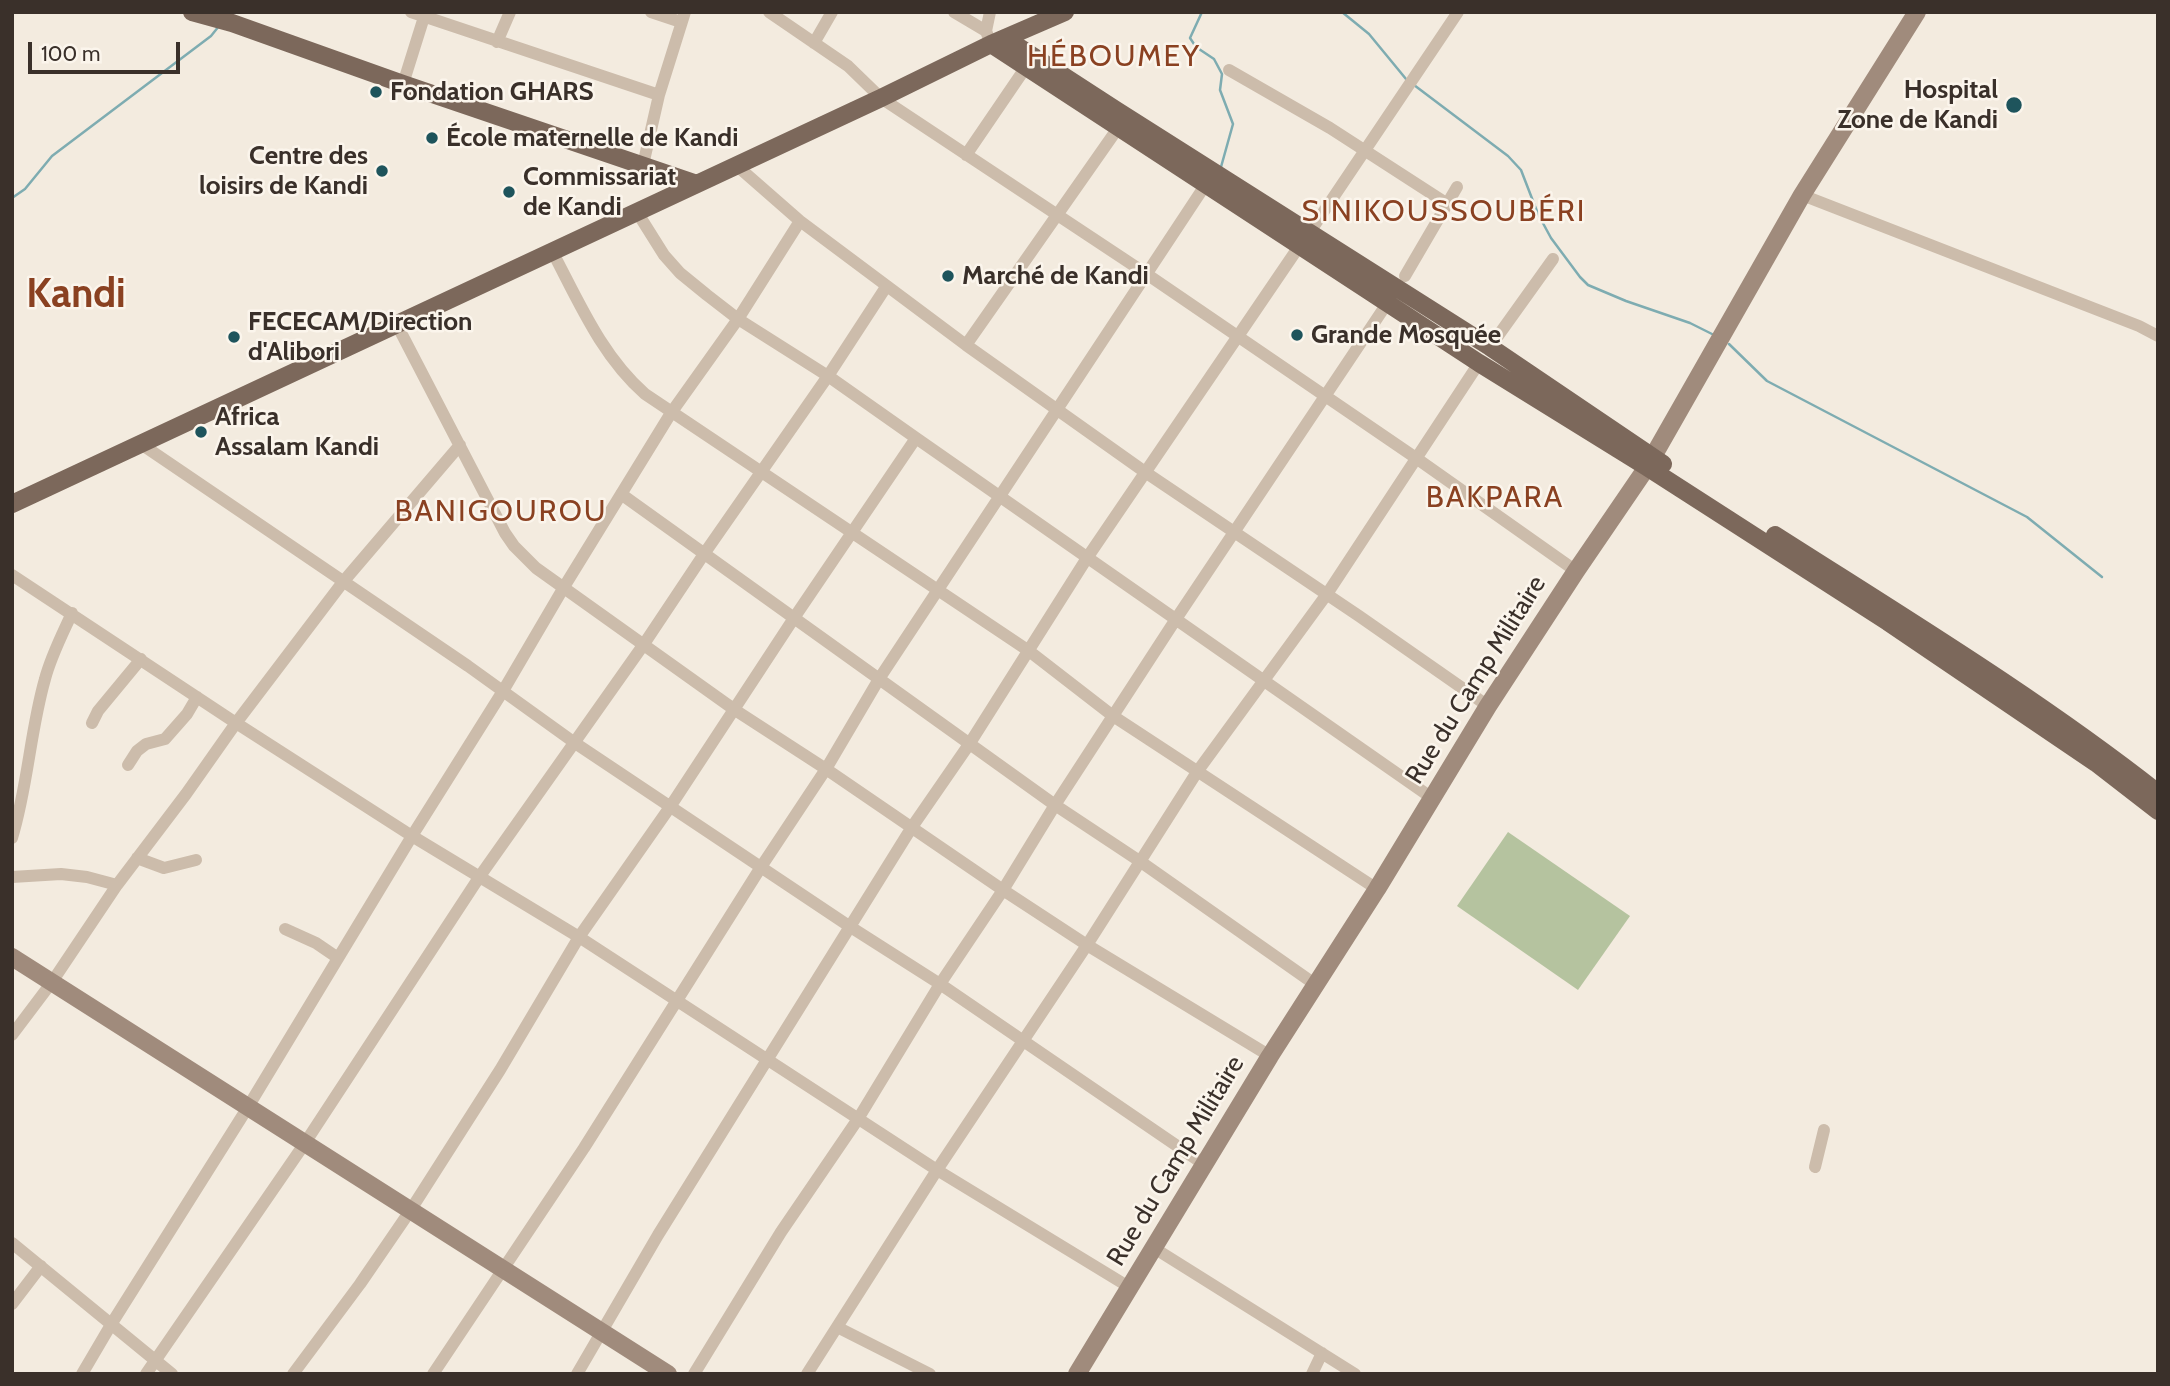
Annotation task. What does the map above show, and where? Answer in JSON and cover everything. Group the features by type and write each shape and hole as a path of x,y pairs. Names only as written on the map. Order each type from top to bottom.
{"main road":[{"path":"192,12 232,23 697,184"},
{"path":"12,504 881,98 994,38 1065,12"},
{"path":"994,38 1026,67 1206,184 1305,238 1490,347 1650,462 1983,684 2096,763 2158,811"},
{"path":"994,38 1116,110 1305,238 1388,302 1479,363 1650,462 1878,600 2036,704 2158,793"}],"street":[{"path":"496,42 510,12"},
{"path":"643,165 659,95 683,17 651,12"},
{"path":"769,12 848,66 881,98 1148,275 1576,571"},
{"path":"814,43 831,12"},
{"path":"954,12 994,38"},
{"path":"990,12 994,38"},
{"path":"576,1374 673,1212 912,827 971,743 1087,558 1458,12"},
{"name":"Rue du Camp Militaire","path":"1077,1374 1270,1056 1377,889 1488,706 1650,462 1802,195 1917,12"},
{"path":"403,84 417,15 659,95"},
{"path":"966,155 1026,67"},
{"path":"1229,70 1330,128 1447,203"},
{"path":"966,345 1118,128"},
{"path":"736,165 800,221 966,345 1145,472 1488,706"},
{"path":"433,1374 584,1148 676,1000 826,769 879,679 1206,184"},
{"path":"1405,276 1457,187"},
{"path":"1802,195 2139,326 2158,337"},
{"path":"637,212 664,255 680,273 738,318 828,376 1432,798"},
{"path":"82,1374 671,413 738,318 800,221"},
{"path":"552,251 594,333 619,368 645,394 850,534 1029,651 1113,716 1377,889"},
{"path":"1490,347 1553,258"},
{"path":"146,1374 304,1143 480,876 644,644 886,287"},
{"path":"694,1374 781,1232 858,1119 940,984 1003,890 1055,805 1388,302"},
{"path":"396,323 514,546 536,568 735,710 1003,890 1087,945 1270,1056"},
{"path":"807,1374 1197,772 1327,594 1479,363"},
{"path":"293,1374 410,1211 500,1070 579,937 670,807 916,439"},
{"path":"141,444 575,743 940,984 1205,1165"},
{"path":"12,1035 52,982 117,885 343,582 460,445"},
{"path":"621,494 1055,805 1315,985"},
{"path":"12,575 236,723 579,937 937,1170 1129,1287"},
{"path":"12,838 44,682 72,613"},
{"path":"92,723 98,711 141,659"},
{"path":"128,765 137,751 146,744 165,739 187,714 197,697"},
{"path":"137,858 164,868 196,860"},
{"path":"12,877 61,874 117,885"},
{"path":"285,929 316,943 338,958"},
{"path":"12,957 668,1374"},
{"path":"1815,1167 1824,1130"},
{"path":"12,1243 172,1374"},
{"path":"1154,1248 1355,1374"},
{"path":"12,1304 41,1266"},
{"path":"837,1327 930,1374"},
{"path":"1312,1374 1322,1353"}],"green space":[{"path":"1508,832 1630,916 1578,990 1457,906"}],"waterway":[{"path":"1202,12 1190,38 1196,47 1214,59 1222,74 1220,90 1233,124 1221,167"},
{"path":"1342,12 1369,34 1406,79"},
{"path":"12,198 25,189 52,156 211,36 219,26"},
{"path":"1414,85 1508,156 1521,170 1538,214 1551,238 1588,285 1690,323 1714,335"},
{"path":"1729,344 1767,381 2027,517 2102,577"}],"place":[{"name":"Fondation GHARS","path":"376,92"},
{"name":"Hospital Zone de Kandi","path":"2014,105"},
{"name":"École maternelle de Kandi","path":"432,138"},
{"name":"Centre des loisirs de Kandi","path":"382,171"},
{"name":"Commissariat de Kandi","path":"509,192"},
{"name":"Marché de Kandi","path":"948,276"},
{"name":"Grande Mosquée","path":"1297,335"},
{"name":"FECECAM/Direction d'Alibori","path":"234,337"},
{"name":"Africa Assalam Kandi","path":"201,432"}],"district":[{"name":"HÉBOUMEY","path":"1114,57"},
{"name":"SINIKOUSSOUBÉRI","path":"1444,212"},
{"name":"Kandi","path":"76,295"},
{"name":"BAKPARA","path":"1495,498"},
{"name":"BANIGOUROU","path":"501,512"}]}
